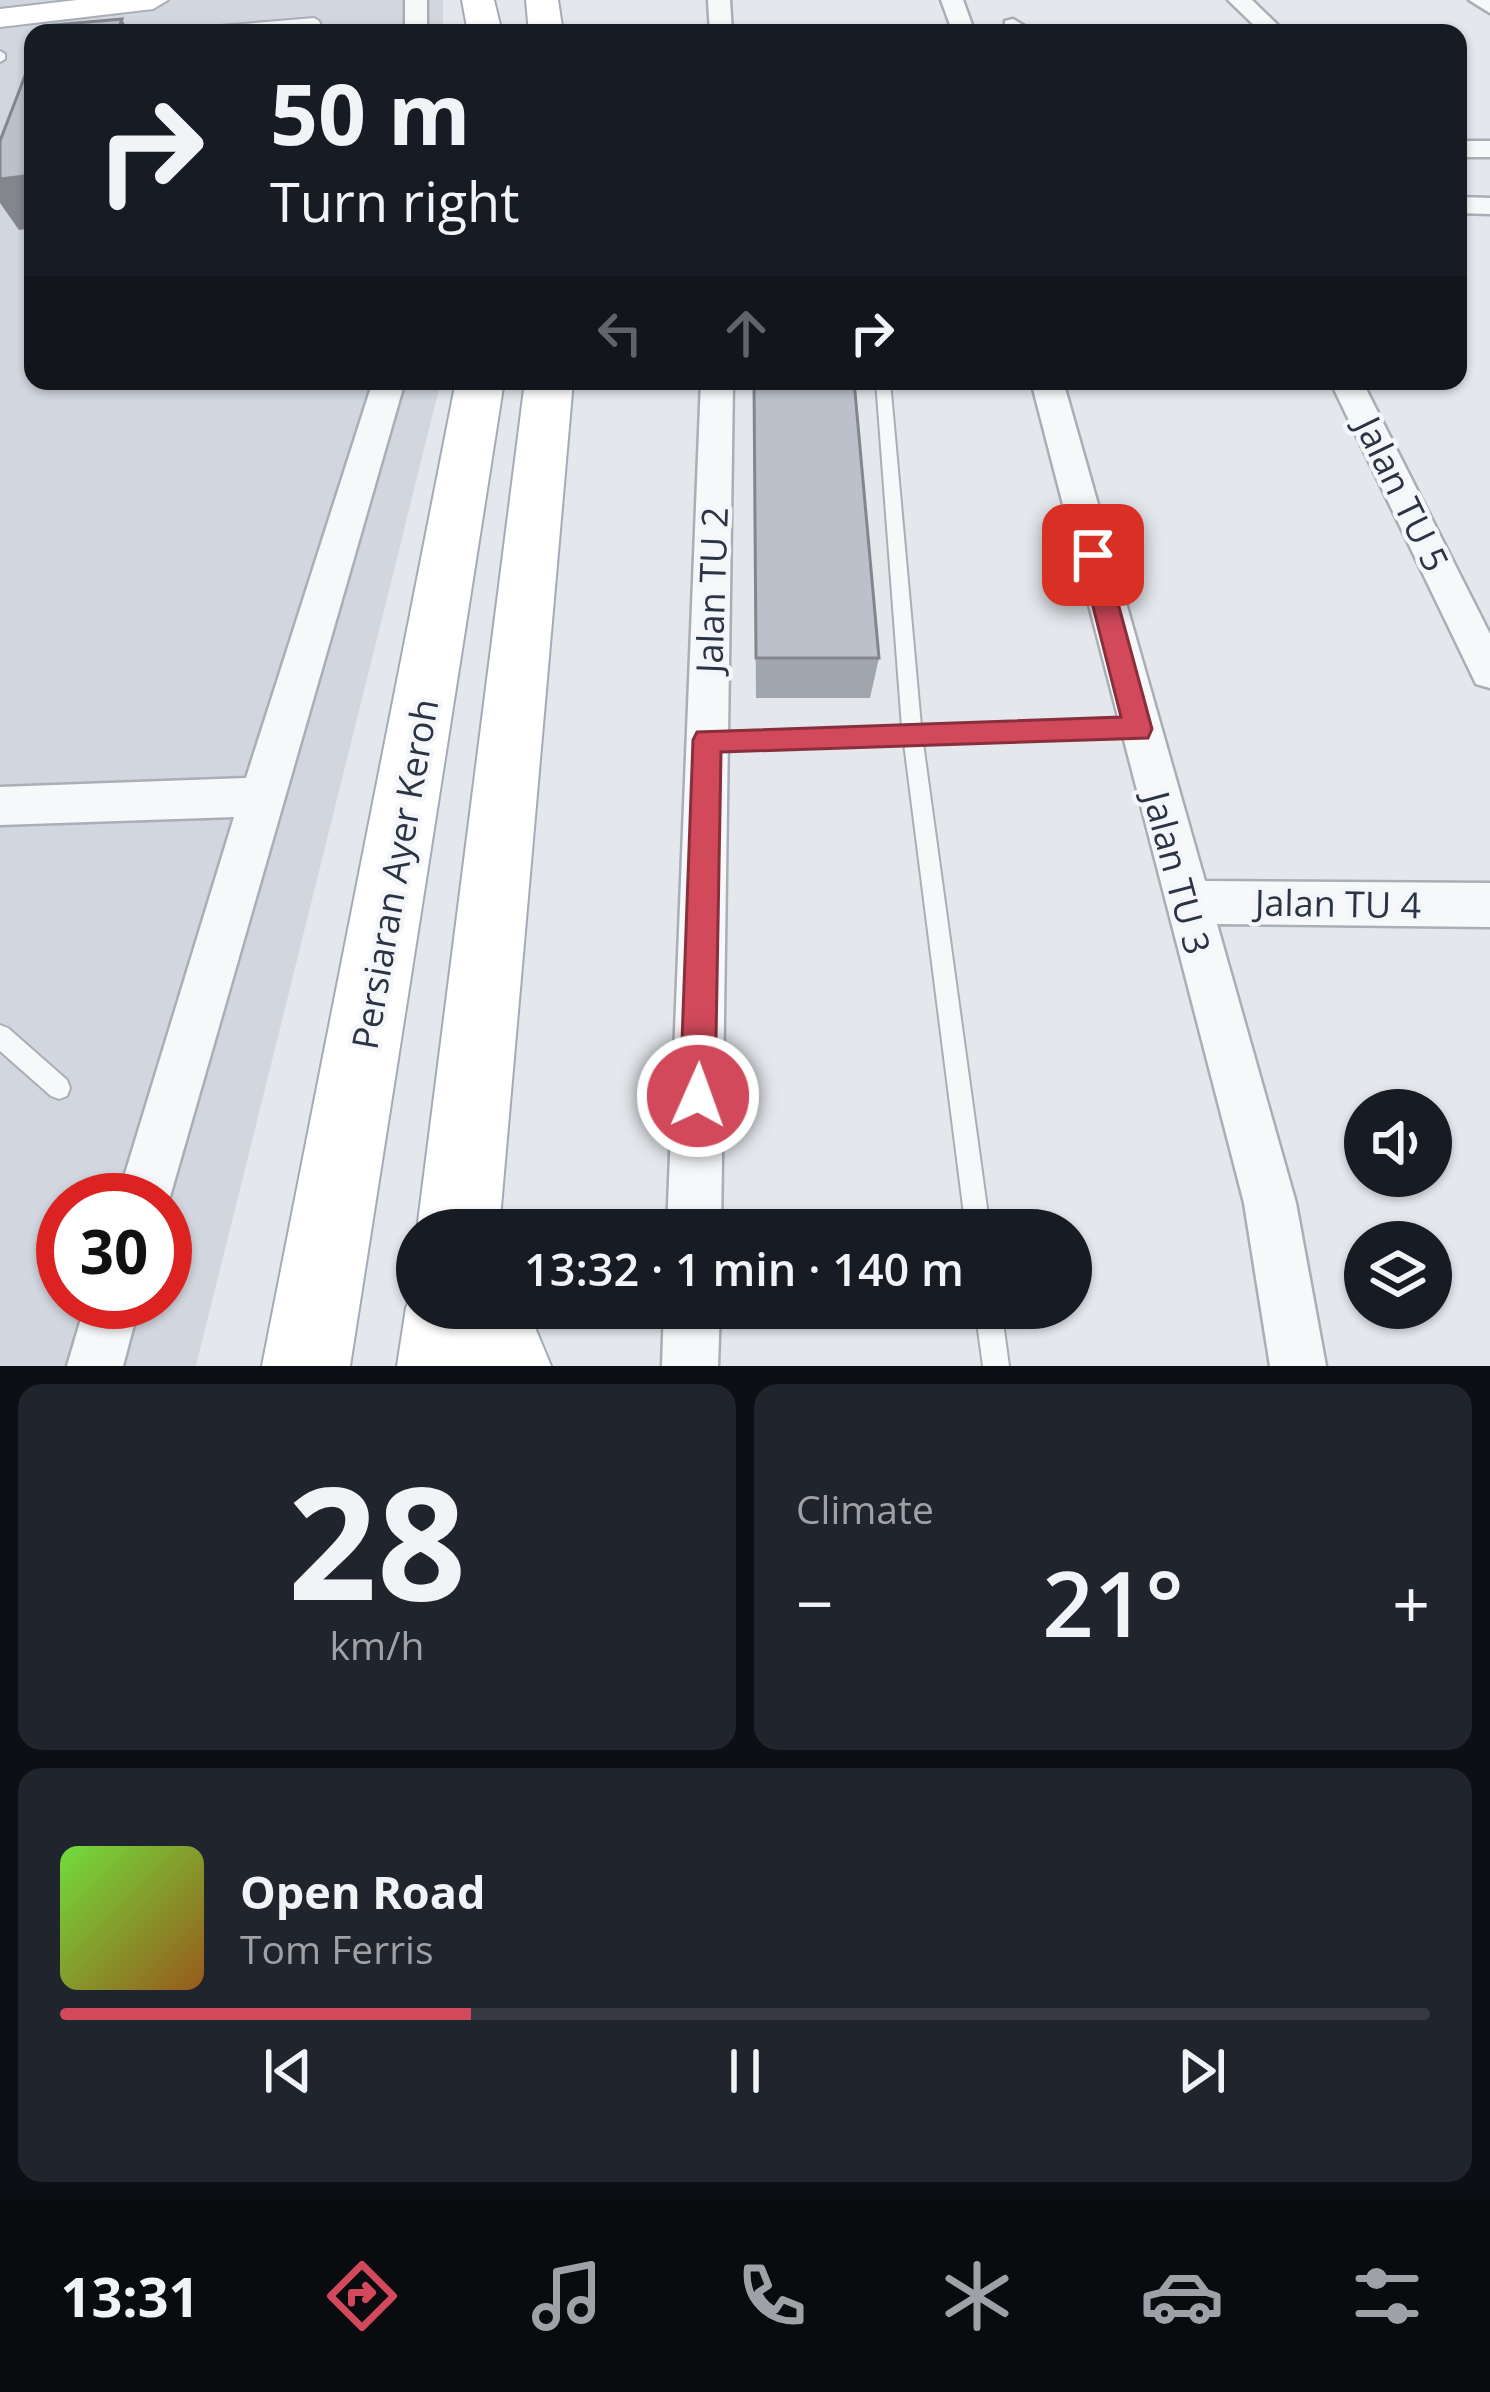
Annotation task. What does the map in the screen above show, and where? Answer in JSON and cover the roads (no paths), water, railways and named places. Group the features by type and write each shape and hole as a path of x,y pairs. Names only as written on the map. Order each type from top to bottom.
{"main road":[{"path":"0,18 153,0"},
{"name":"Persiaran Ayer Keroh","path":"306,1366 478,390"},
{"path":"465,1209 548,390"},
{"path":"346,1366 388,1085 400,854"},
{"path":"441,1366 445,1329"},
{"path":"490,1329 507,1366"}],"street":[{"path":"1239,0 1265,24"},
{"path":"1480,0 1490,7"},
{"path":"151,1173 260,797 386,390"},
{"name":"Jalan TU 2","path":"695,1209 718,390"},
{"name":"Jalan TU 3","path":"1049,390 1270,1203 1298,1366"},
{"name":"Jalan TU 5","path":"1350,390 1490,672"},
{"path":"0,806 260,797"},
{"name":"Jalan TU 4","path":"1185,902 1490,905"},
{"path":"95,1366 105,1329"},
{"path":"690,1366 691,1329"}],"lane":[{"path":"884,390 912,733 975,1209"},
{"path":"707,740 1138,729"},
{"path":"0,1036 58,1088"},
{"path":"991,1329 996,1366"}]}
